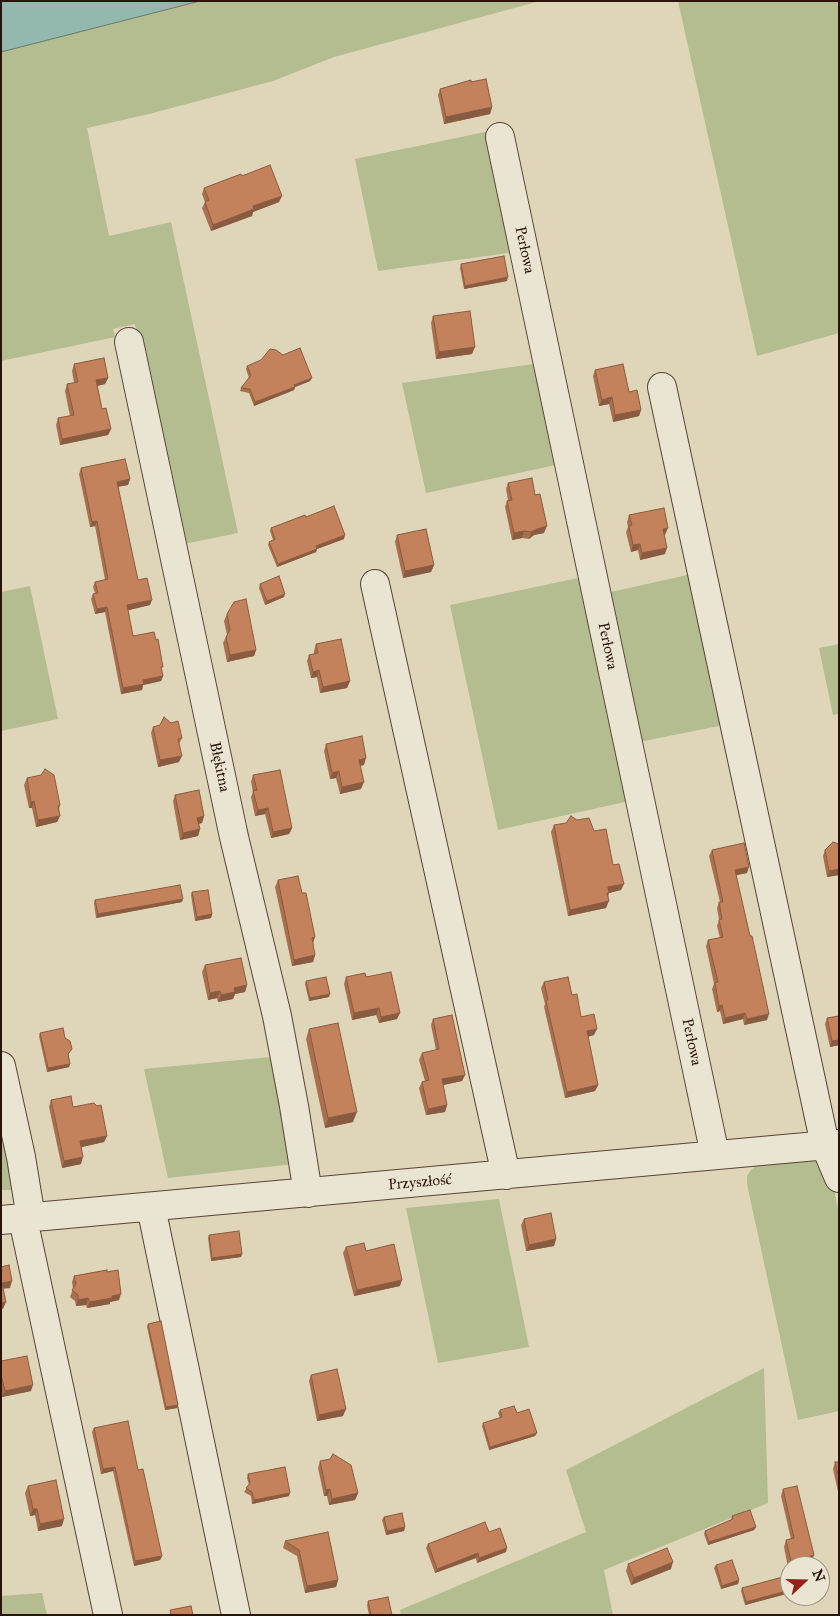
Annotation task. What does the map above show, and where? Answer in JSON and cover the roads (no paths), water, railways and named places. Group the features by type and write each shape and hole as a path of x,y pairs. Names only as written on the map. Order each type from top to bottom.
{"street":[{"name":"Perłowa","path":"500,137 715,1155"},
{"name":"Błękitna","path":"129,342 234,837 277,1016 308,1193"},
{"path":"662,387 839,1178"},
{"path":"376,584 506,1175"},
{"path":"1,1066 20,1157 18,1219 108,1615"},
{"name":"Przyszłość","path":"18,1219 832,1145"},
{"path":"151,1207 236,1615"}],"water":[{"path":"1,1 200,1 1,52"}]}
